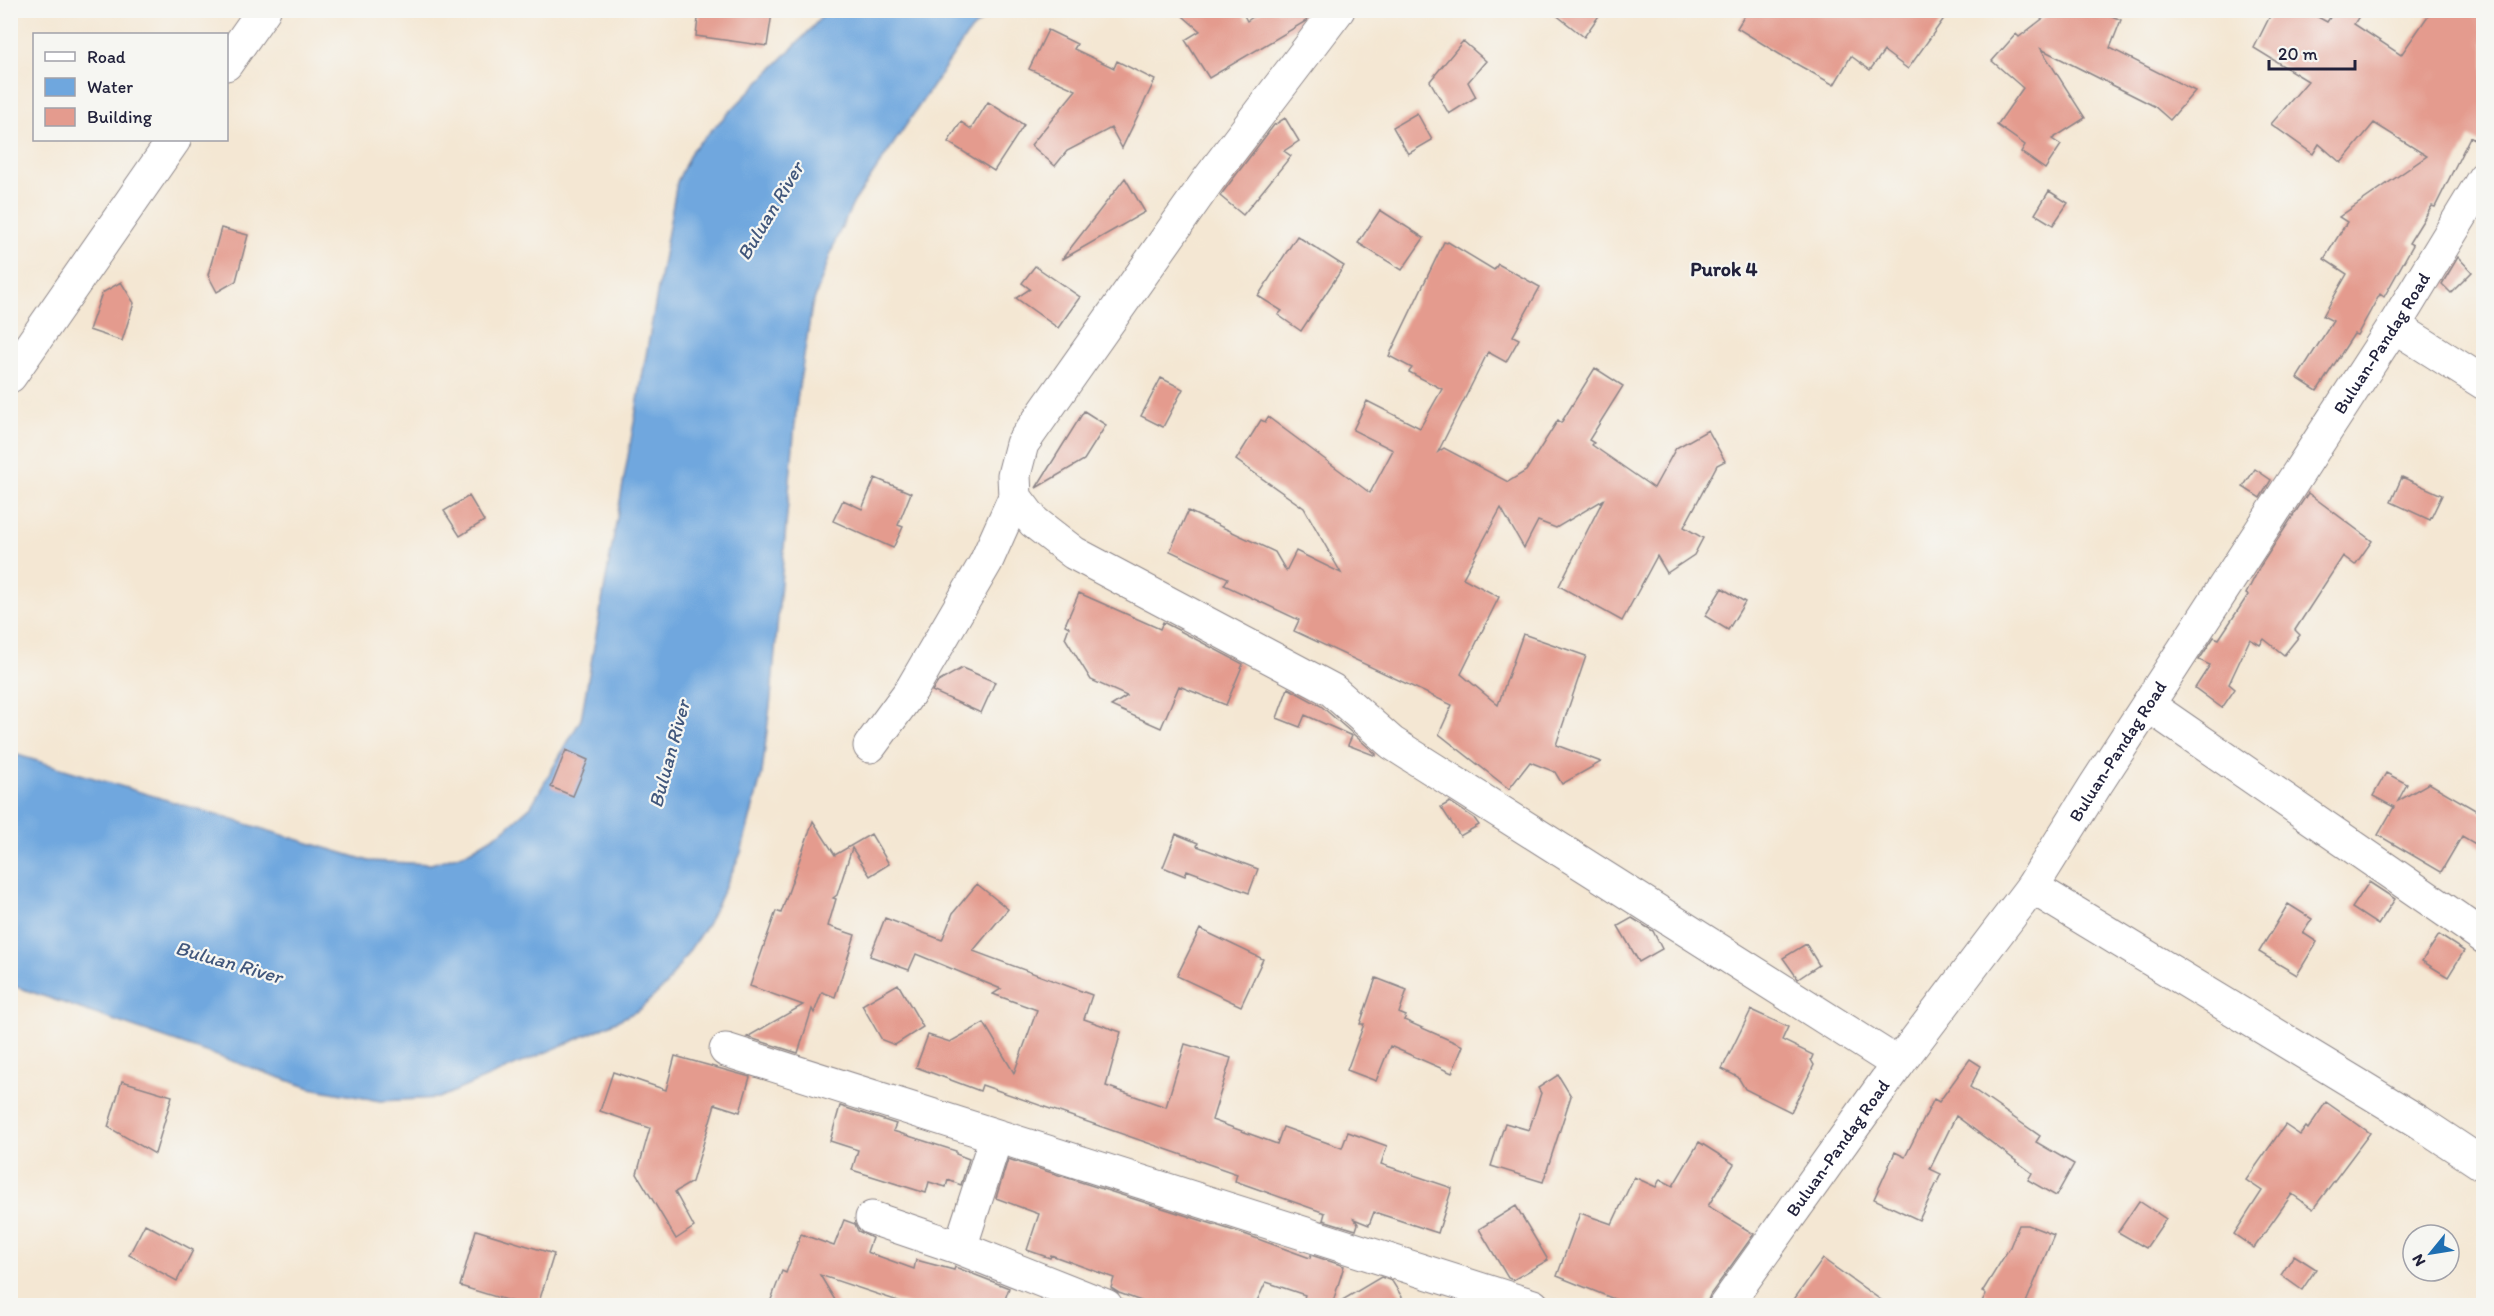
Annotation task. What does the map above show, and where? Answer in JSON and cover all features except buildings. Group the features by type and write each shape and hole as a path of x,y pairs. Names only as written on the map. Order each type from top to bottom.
{"street":[{"path":"228,61 264,10"},
{"path":"870,746 912,689 986,562 1015,497 1014,475 1022,444 1209,179 1338,10"},
{"path":"10,376 173,141"},
{"name":"Buluan-Pandag Road","path":"1725,1305 1898,1064 2032,887 2394,326 2484,178"},
{"path":"2394,326 2484,383"},
{"path":"1015,497 1034,522 1074,553 1332,690 1392,743 1898,1064"},
{"path":"2148,705 2484,937"},
{"path":"2032,887 2419,1122 2484,1165"},
{"path":"726,1050 1533,1305"},
{"path":"960,1248 996,1137"},
{"path":"872,1218 960,1248 1106,1305"}],"water":[{"name":"Buluan River","path":"826,11 991,11 967,35 854,202 836,239 812,306 797,400 771,697 762,773 741,853 708,923 666,985 639,1010 596,1031 439,1098 380,1101 310,1088 11,985 11,753 369,861 431,864 466,853 504,830 531,806 581,719 677,182 692,150"}],"district":[{"name":"Purok 4","path":"1724,269"}]}
